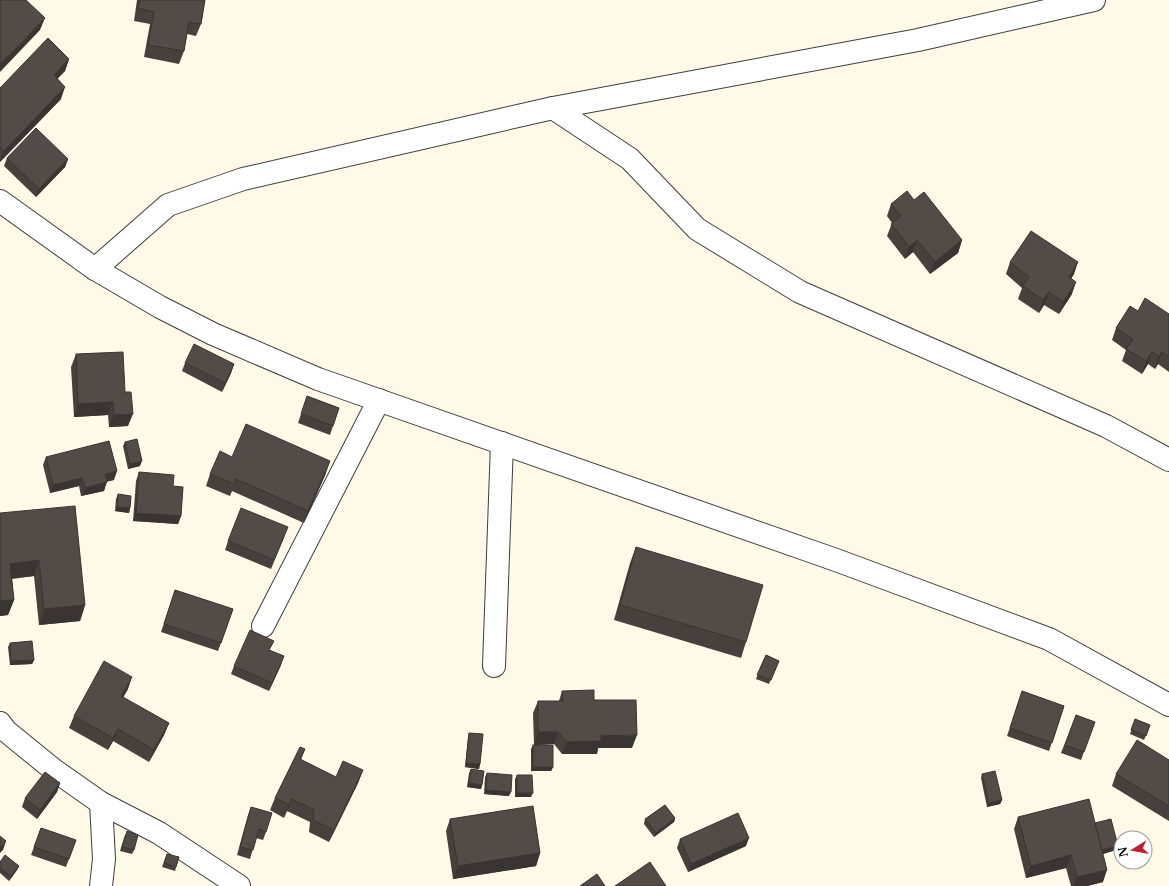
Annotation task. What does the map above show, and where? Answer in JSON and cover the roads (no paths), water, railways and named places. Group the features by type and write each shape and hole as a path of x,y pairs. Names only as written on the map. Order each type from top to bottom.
{"street":[{"path":"95,269 168,205 243,179 553,108 918,40 1094,0"},
{"path":"553,108 630,159 697,229 800,292 1106,426 1169,460"},
{"path":"0,201 95,269 160,307 213,334 318,379 836,560 1049,639 1169,704"},
{"path":"263,626 379,400"},
{"path":"494,666 502,443"},
{"path":"0,723 6,731 54,770 101,803 159,833 239,886"},
{"path":"101,803 104,858 102,886"}]}
